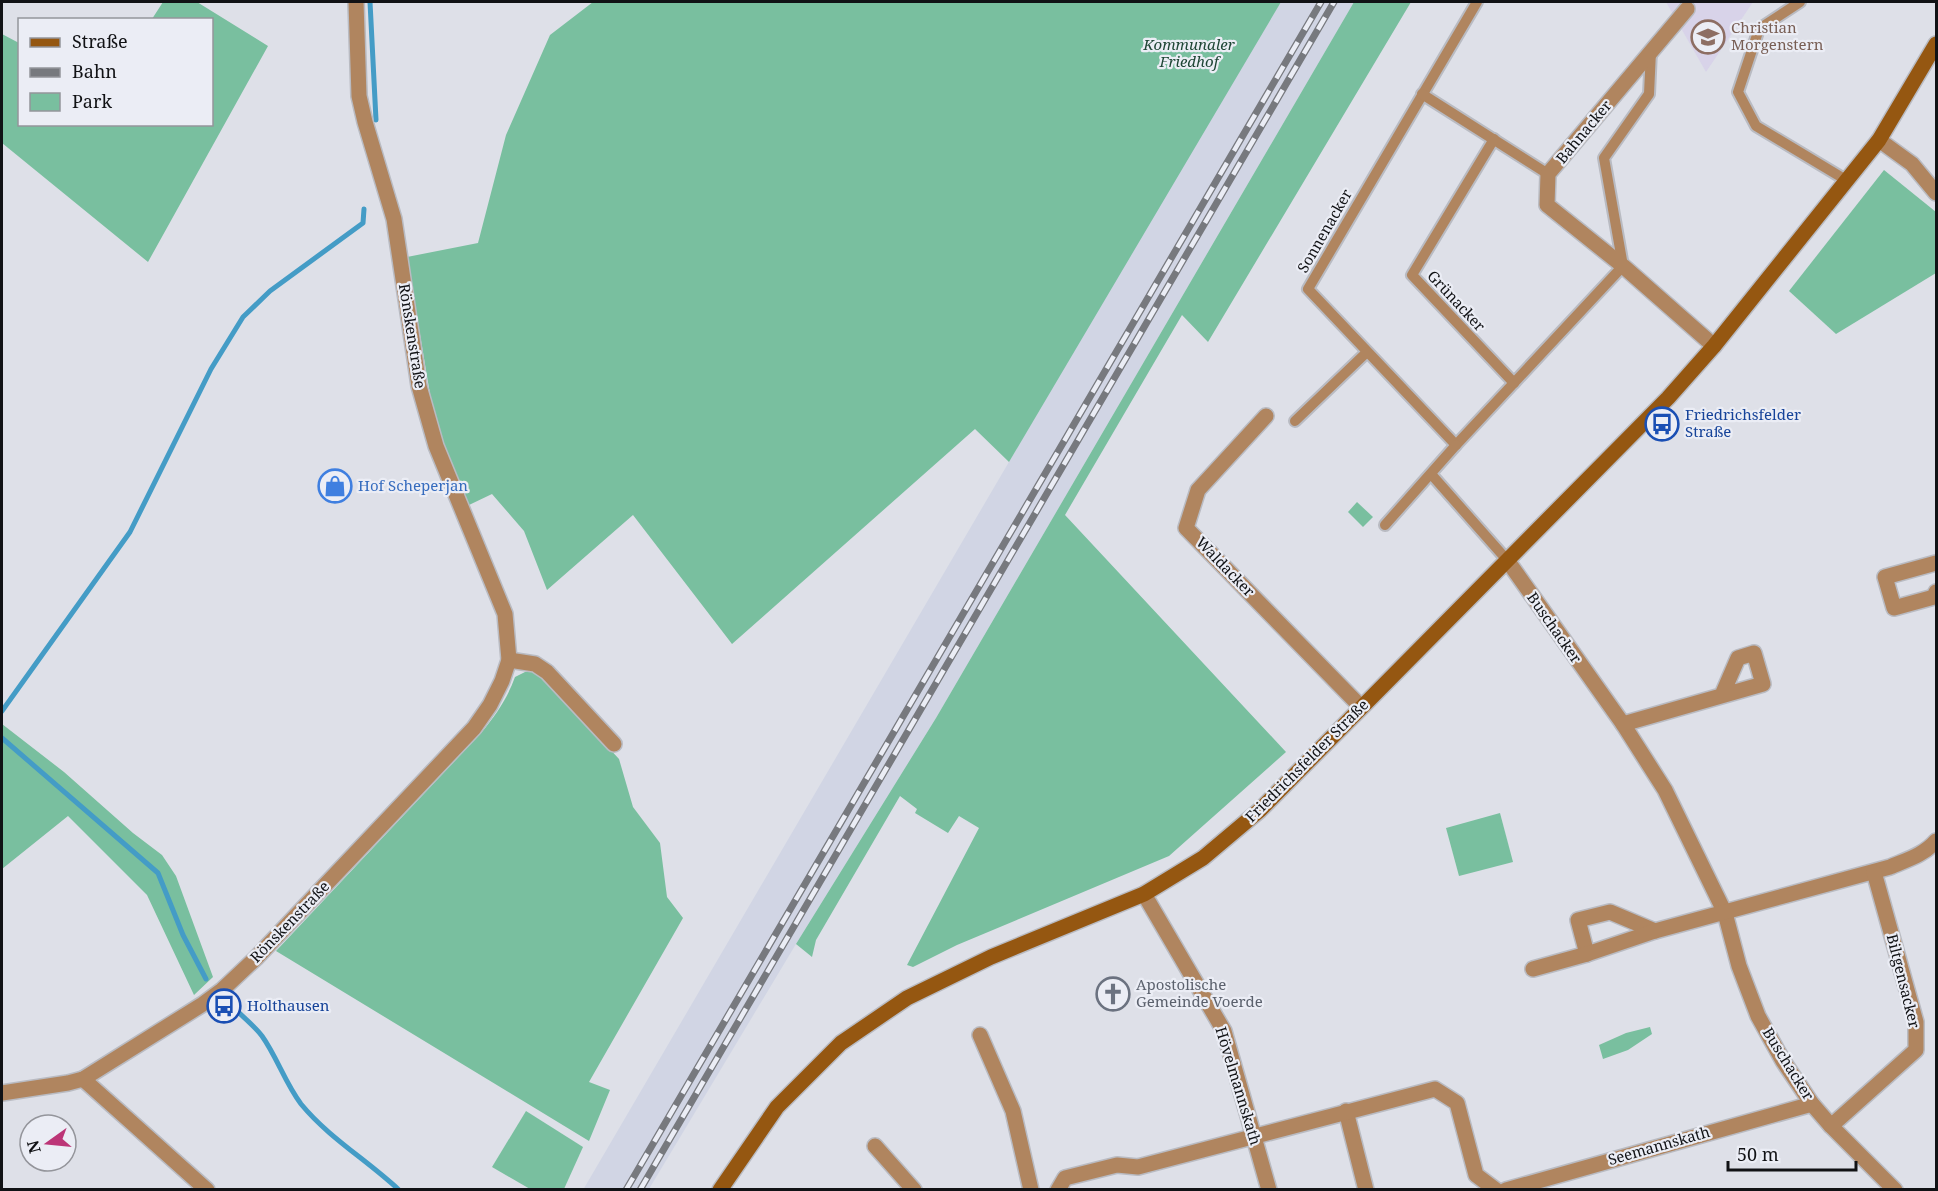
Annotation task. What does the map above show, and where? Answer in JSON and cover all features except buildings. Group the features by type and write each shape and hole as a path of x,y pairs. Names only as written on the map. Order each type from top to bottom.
{"main road":[{"name":"Friedrichsfelder Straße","path":"720,1190 777,1107 842,1043 897,1004 991,957 1144,894 1203,858 1260,810 1668,398 1714,346 1879,140 1936,44"}],"street":[{"name":"Rönskenstraße","path":"2,1093 83,1079 222,990 256,958 474,728 490,705 509,660 505,614 436,446 419,386 394,219 359,96 356,2"},
{"name":"Bahnacker","path":"1687,9 1548,174 1547,205 1623,266 1714,346"},
{"path":"1879,140 1912,164 1936,193"},
{"name":"Waldacker","path":"1266,416 1198,490 1186,528 1361,707"},
{"name":"Buschacker","path":"1507,560 1623,724 1665,790 1725,913 1739,966 1758,1016 1782,1061 1812,1104 1831,1126 1895,1190"},
{"path":"1936,562 1885,577 1894,608 1934,597 1936,592"},
{"path":"509,660 536,664 547,672 614,744"},
{"path":"1623,724 1722,695"},
{"path":"1533,969 1655,931 1874,872 1913,857 1931,847 1936,841"},
{"name":"Biltgensacker","path":"1831,1126 1916,1050 1916,1022 1874,872"},
{"name":"Hövelmannskath","path":"1144,894 1224,1031 1269,1190"},
{"path":"1587,954 1578,920 1610,912 1655,931"},
{"path":"980,1035 1012,1111 1031,1190"},
{"path":"83,1079 207,1190"},
{"path":"1058,1190 1065,1178 1118,1165 1138,1167 1436,1089 1457,1103 1478,1182 1496,1190"},
{"name":"Seemannskath","path":"1506,1190 1812,1104"},
{"path":"1346,1111 1366,1190"},
{"path":"875,1146 914,1190"}],"lane":[{"name":"Sonnenacker","path":"1456,445 1308,290 1477,2"},
{"path":"1800,2 1759,29 1738,92 1756,126 1846,180"},
{"path":"1385,525 1456,445 1623,266 1604,158 1649,93 1652,51"},
{"path":"1422,94 1548,174"},
{"name":"Grünacker","path":"1494,140 1412,275 1514,383"},
{"path":"1295,421 1367,352"},
{"path":"1431,474 1507,560"}],"shaded area":[{"path":"1281,2 1354,2 936,718 796,944 649,1189 583,1190 1192,149"},
{"name":"Christian Morgenstern","path":"1666,2 1753,2 1706,72"}],"green space":[{"path":"163,2 197,2 268,46 148,262 2,143 2,34 18,42 18,126 213,126 213,18 153,18"},
{"name":"Kommunaler Friedhof","path":"593,2 1281,2 1009,462 975,429 732,644 633,515 547,590 524,531 492,494 469,505 442,446 430,394 407,257 478,243 506,135 550,35"},
{"path":"1354,2 1411,2 1208,342 1182,315 1065,515 1286,752 1169,856 957,945 913,967 907,965 979,828 959,816 948,833 915,813 917,809 900,796 816,940 812,957 796,944 936,718"},
{"path":"1884,170 1936,212 1936,273 1836,334 1789,291"},
{"path":"1357,502 1373,517 1363,527 1348,512"},
{"path":"525,672 535,672 545,679 619,759 633,807 660,843 667,897 683,918 589,1082 610,1090 589,1141 276,951 481,733 501,707 515,677"},
{"path":"2,724 64,772 133,833 162,855 176,876 213,977 194,995 147,895 68,816 2,869"},
{"path":"1500,813 1513,862 1459,876 1446,828"},
{"path":"1650,1027 1652,1034 1628,1050 1603,1059 1599,1045 1626,1033"},
{"path":"526,1111 583,1147 564,1189 530,1189 492,1167"}],"waterway":[{"path":"370,2 376,120"},
{"path":"2,711 130,532 211,369 243,317 270,291 363,223 364,209"},
{"path":"2,738 158,873 183,935 206,979"},
{"path":"229,1003 262,1036 301,1104 336,1138 399,1190"}],"railway":[{"path":"626,1190 1321,2"},
{"path":"640,1190 1334,2"}],"place":[{"name":"Christian Morgenstern","path":"1708,37"},
{"name":"Friedrichsfelder Straße","path":"1662,424"},
{"name":"Hof Scheperjan","path":"335,486"},
{"name":"Apostolische Gemeinde Voerde","path":"1113,994"},
{"name":"Holthausen","path":"224,1006"}]}
